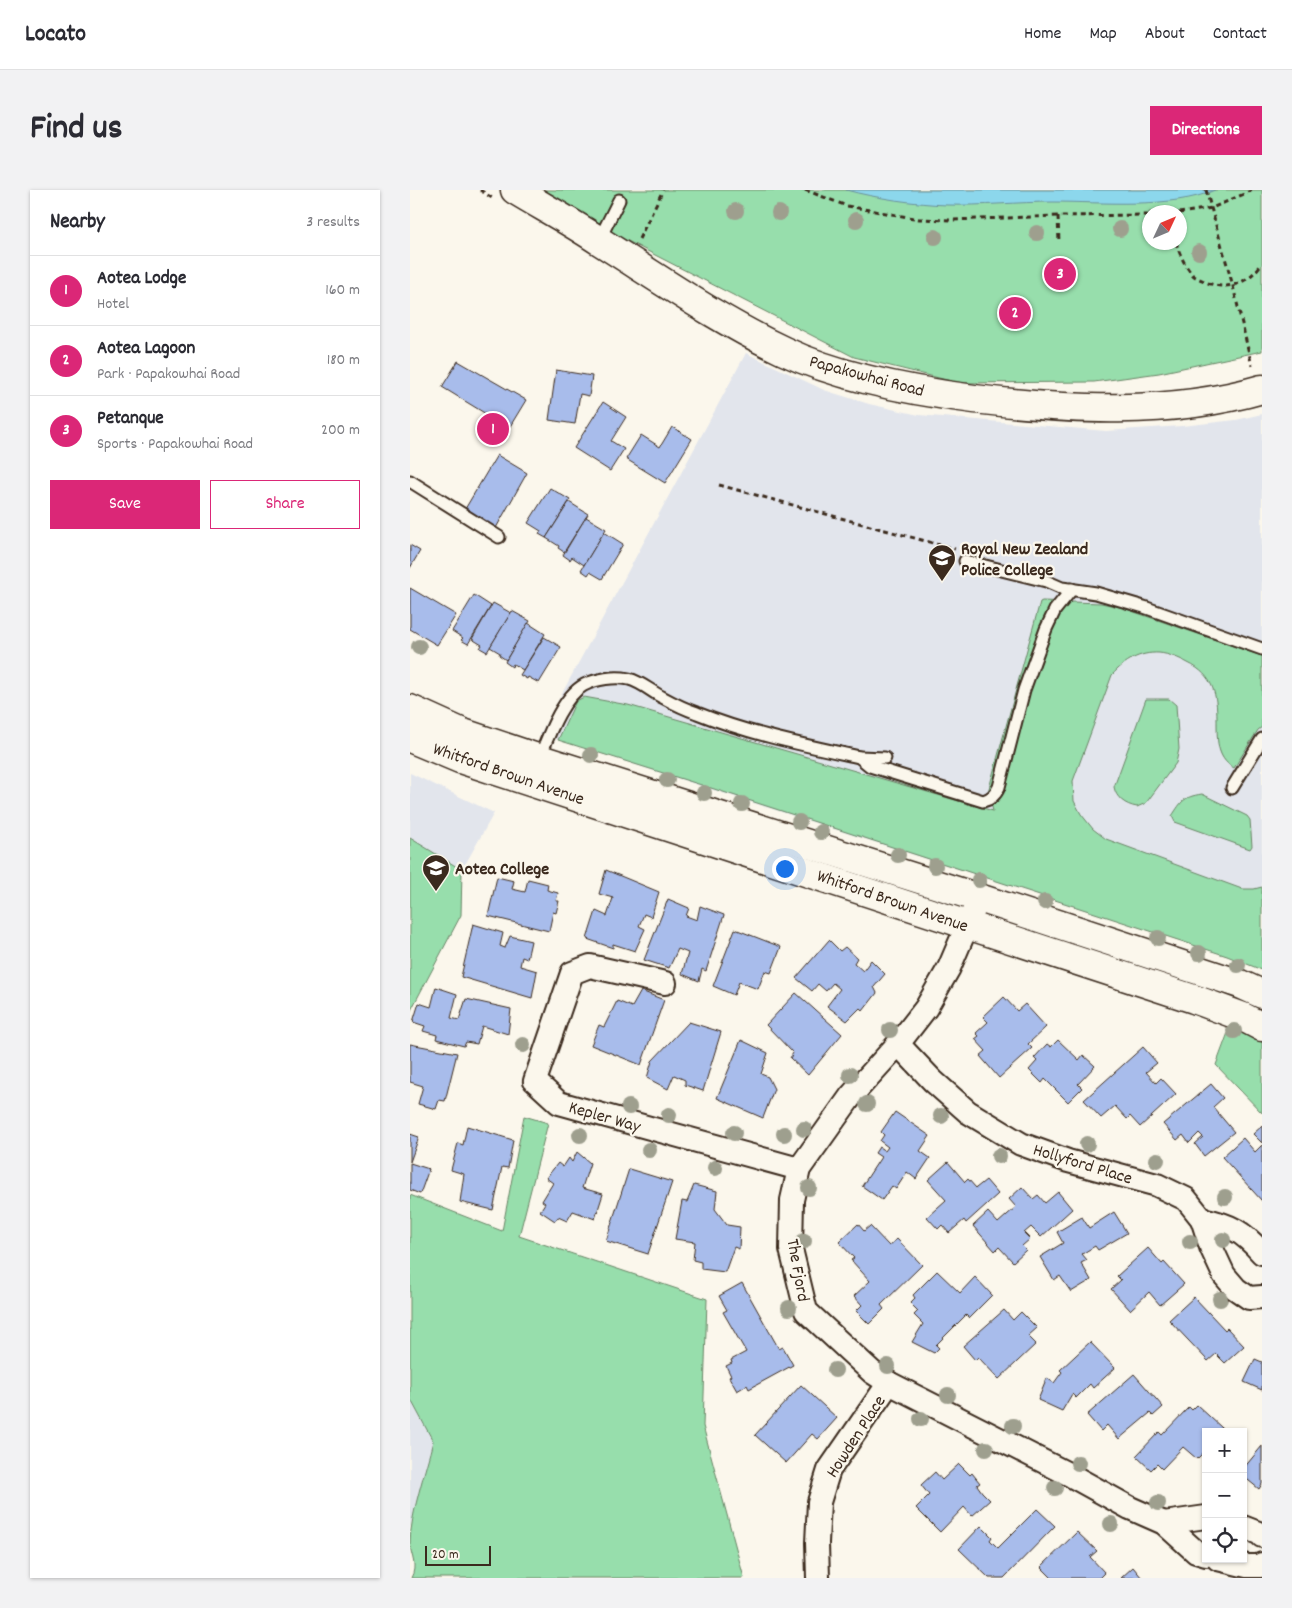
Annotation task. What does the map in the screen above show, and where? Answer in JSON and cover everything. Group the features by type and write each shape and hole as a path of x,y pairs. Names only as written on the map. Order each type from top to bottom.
{"main road":[{"name":"Papakowhai Road","path":"515,190 599,240 736,327 786,352 836,370 890,385 941,395 1026,405 1132,408 1195,403 1257,378"},
{"name":"Whitford Brown Avenue","path":"410,709 463,733 535,770 968,926 1194,999 1242,1017 1262,1027"},
{"name":"Whitford Brown Avenue","path":"410,738 460,759 535,770 979,898 1240,984 1262,994"}],"street":[{"name":"The Fjord","path":"979,898 949,968 926,1008 898,1044 851,1096 799,1170 792,1200 791,1249 806,1311 872,1372 889,1383 1039,1459 1130,1508 1164,1523 1196,1552 1202,1554"},
{"name":"Kepler Way","path":"665,983 590,966 572,973 535,1081 559,1103 799,1170"},
{"name":"Hollyford Place","path":"898,1044 933,1081 968,1112 1021,1144 1068,1161 1157,1185 1186,1199 1202,1219 1211,1247 1224,1275 1236,1289 1249,1298 1262,1297"},
{"path":"1202,1219 1227,1225 1249,1238 1262,1253"},
{"name":"Howden Place","path":"818,1578 819,1502 829,1470 889,1383"},
{"path":"1164,1523 1202,1518"},
{"path":"1247,1529 1262,1536"},
{"path":"1235,1563 1247,1566 1261,1566 1262,1564"}],"lane":[{"path":"599,240 619,200"},
{"path":"410,481 499,537"},
{"path":"964,556 1046,581 1062,588 1096,593 1144,607 1262,649"},
{"path":"859,757 870,766 983,801 989,800 996,794 999,787 1024,690 1046,629 1055,610 1072,589"},
{"path":"535,770 548,736 574,691 597,681 620,678 630,680 696,713 764,736 859,757 885,758"},
{"path":"1232,788 1262,739"}],"path":[{"path":"637,242 663,190"},
{"path":"805,190 847,206 919,219 952,220 1142,215"},
{"path":"1206,190 1257,378"},
{"path":"1187,212 1212,208 1253,190"},
{"path":"1058,216 1059,243"},
{"path":"1178,250 1192,275 1211,285 1233,286 1256,273 1262,263"},
{"path":"719,485 964,556"}],"shaded area":[{"name":"Royal New Zealand Police College","path":"746,353 824,390 869,404 919,415 1106,431 1182,426 1236,420 1262,414 1262,970 1227,956 540,734"},
{"name":"Aotea College","path":"410,773 494,813 462,870 461,915 410,1012"},
{"path":"410,1398 433,1441 410,1528"}],"green space":[{"path":"544,190 1262,190 1262,351 1159,373 1094,382 959,383 854,357 618,236"},
{"path":"1040,602 1101,603 1120,607 1262,656 1262,727 1258,730 1234,768 1224,759 1219,747 1216,702 1212,687 1204,674 1178,658 1152,653 1133,658 1112,675 1073,781 1074,801 1081,814 1093,829 1106,839 1242,889 1262,887 1262,970 1227,956 558,740 576,701 584,697 628,705 993,811 988,792"},
{"path":"1146,699 1169,699 1176,705 1179,749 1176,763 1146,803 1137,807 1129,805 1122,800 1114,787"},
{"path":"1202,794 1247,816 1250,820 1252,846 1250,849 1175,822 1172,816 1181,803 1187,798"},
{"path":"410,838 462,870 461,915 410,1012"},
{"path":"1232,1022 1262,1037 1262,1113 1216,1065"},
{"path":"524,1116 548,1123 519,1236 707,1299 703,1426 744,1578 411,1578 414,1561 410,1544 411,1532 419,1492 433,1441 410,1398 410,1195 502,1231"}],"water":[{"path":"846,190 1215,190 1198,196 1158,202 1040,202 960,205 909,202"}],"building":[{"path":"458,361 526,400 509,428 442,387"},
{"path":"556,370 592,376 589,396 580,394 575,424 549,420"},
{"path":"603,402 626,417 611,441 624,449 610,471 574,448"},
{"path":"672,427 692,439 665,483 626,459 641,435 660,447"},
{"path":"497,455 527,473 496,528 465,509"},
{"path":"550,488 570,500 546,538 539,534 541,531 528,523"},
{"path":"569,502 588,514 564,552 558,548 559,546 546,538"},
{"path":"586,517 606,529 584,565 572,557 570,560 563,555"},
{"path":"604,532 623,544 602,579 590,572 588,575 581,570"},
{"path":"410,545 420,551 410,568"},
{"path":"410,588 456,615 437,645 410,629"},
{"path":"474,595 491,606 468,644 461,640 463,638 452,631"},
{"path":"493,603 511,613 487,652 480,648 482,645 472,639"},
{"path":"512,611 530,621 506,660 499,655 500,653 490,647"},
{"path":"528,623 545,634 523,670 513,664 512,667 505,662"},
{"path":"544,637 561,647 539,683 520,675"},
{"path":"606,870 659,892 651,917 644,914 639,926 645,929 635,951 613,944 613,948 587,939 596,911 607,916 613,898 599,894"},
{"path":"497,877 514,881 512,889 525,892 528,879 548,884 547,890 558,893 556,901 559,901 556,913 553,912 549,931 488,916"},
{"path":"668,899 689,908 686,916 697,920 700,906 724,915 706,971 702,969 699,981 682,974 688,953 678,949 669,968 644,960"},
{"path":"473,924 503,933 500,946 505,948 510,936 531,941 527,959 522,957 520,966 537,971 532,998 461,977"},
{"path":"735,929 781,947 771,973 765,971 758,989 739,982 734,995 713,986"},
{"path":"829,940 840,951 845,947 857,958 854,963 863,971 871,960 885,974 874,987 877,993 863,1011 860,1008 847,1021 827,1006 840,989 833,983 826,991 818,984 812,991 796,978"},
{"path":"436,987 457,994 451,1018 459,1020 466,999 511,1009 508,1034 482,1026 477,1044 466,1042 464,1046 436,1039 437,1035 423,1031 425,1026 413,1022 419,1003 431,1007"},
{"path":"641,991 664,1000 641,1065 591,1045 599,1025 604,1027 617,1001 632,1007"},
{"path":"796,993 842,1034 808,1075 790,1058 793,1053 766,1025"},
{"path":"1004,997 1017,1011 1025,1004 1046,1027 1028,1044 1032,1048 999,1078 980,1056 986,1051 975,1039 979,1036 976,1033 988,1022 983,1017"},
{"path":"689,1022 721,1032 703,1091 685,1085 685,1080 674,1075 668,1089 647,1078 652,1061"},
{"path":"741,1040 768,1053 761,1074 768,1077 774,1089 763,1118 717,1098"},
{"path":"1058,1040 1079,1060 1083,1055 1095,1066 1078,1084 1082,1088 1068,1102 1045,1079 1042,1083 1029,1070 1037,1061 1034,1058 1047,1044 1051,1047"},
{"path":"410,1044 457,1053 445,1101 439,1100 436,1109 418,1104 423,1086 410,1082"},
{"path":"1143,1047 1157,1063 1146,1072 1156,1083 1161,1078 1176,1094 1140,1127 1130,1116 1127,1119 1115,1106 1101,1118 1084,1100"},
{"path":"1211,1084 1223,1098 1213,1107 1234,1132 1204,1156 1195,1144 1203,1137 1199,1133 1189,1143 1183,1135 1177,1140 1163,1124"},
{"path":"895,1112 930,1136 920,1151 930,1158 916,1179 907,1172 896,1189 892,1186 882,1200 862,1186 881,1157 875,1153 879,1147 885,1151 888,1147 880,1141 884,1135 881,1132"},
{"path":"467,1126 513,1140 508,1168 502,1167 493,1210 460,1202 464,1174 451,1170 458,1143 463,1145"},
{"path":"1262,1126 1262,1143 1253,1134"},
{"path":"410,1134 419,1137 410,1162"},
{"path":"1243,1138 1255,1152 1262,1145 1262,1201 1222,1157"},
{"path":"577,1152 590,1163 582,1188 603,1194 595,1219 573,1211 567,1221 558,1217 555,1221 540,1211 545,1203 542,1201 553,1183 546,1178 558,1163 563,1167 569,1158 572,1162"},
{"path":"948,1162 965,1182 968,1179 976,1188 986,1180 998,1194 966,1223 964,1220 949,1233 942,1225 938,1229 927,1217 946,1200 928,1180"},
{"path":"410,1163 429,1169 420,1194 410,1190"},
{"path":"629,1169 672,1182 648,1254 606,1241"},
{"path":"694,1185 717,1191 715,1209 727,1225 740,1227 739,1249 734,1247 725,1272 701,1269 701,1262 693,1260 695,1242 675,1239 682,1201 687,1202"},
{"path":"1022,1187 1033,1199 1038,1195 1045,1203 1058,1192 1072,1209 1041,1237 1031,1227 1024,1233 1030,1239 1022,1246 1026,1250 1013,1262 999,1247 995,1251 973,1226 988,1212 998,1223 1016,1207 1009,1199"},
{"path":"1114,1212 1127,1233 1098,1250 1095,1246 1082,1254 1087,1260 1081,1263 1091,1280 1071,1292 1060,1276 1054,1280 1040,1257 1063,1243 1057,1232 1082,1217 1089,1228"},
{"path":"858,1224 864,1231 870,1226 889,1246 897,1239 922,1265 881,1305 884,1309 869,1324 856,1311 862,1305 854,1296 870,1281 851,1260 854,1258 839,1242"},
{"path":"1148,1248 1184,1284 1160,1305 1149,1292 1130,1310 1111,1289 1121,1280 1117,1276"},
{"path":"937,1271 960,1293 975,1277 992,1295 969,1318 966,1315 936,1345 939,1348 934,1353 912,1342 923,1324 914,1315 918,1311 910,1303 915,1298 913,1295"},
{"path":"742,1283 779,1349 783,1347 793,1365 749,1389 747,1385 737,1391 729,1377 731,1376 726,1366 732,1363 731,1360 746,1352 723,1312 727,1310 719,1296"},
{"path":"1194,1297 1225,1330 1227,1328 1244,1346 1225,1363 1216,1354 1208,1361 1169,1320"},
{"path":"1004,1310 1013,1320 1021,1312 1037,1328 1028,1336 1036,1344 999,1379 978,1357 975,1360 963,1346"},
{"path":"1090,1342 1115,1368 1093,1388 1090,1384 1076,1398 1072,1394 1062,1411 1038,1400 1047,1378 1054,1383 1062,1372 1060,1370"},
{"path":"1255,1359 1262,1362 1262,1390 1244,1382"},
{"path":"1134,1374 1163,1407 1153,1416 1150,1413 1119,1439 1107,1425 1101,1431 1087,1415"},
{"path":"801,1385 837,1418 818,1439 812,1434 786,1463 755,1435"},
{"path":"1197,1405 1222,1428 1202,1428 1202,1454 1197,1459 1183,1447 1162,1469 1157,1464 1151,1470 1136,1456 1159,1432 1162,1435 1189,1407 1192,1410"},
{"path":"1262,1446 1262,1484 1259,1489 1247,1479 1247,1464"},
{"path":"959,1464 970,1475 972,1473 980,1483 977,1485 990,1500 972,1516 964,1507 940,1532 916,1508 929,1495 921,1485 935,1472 942,1480"},
{"path":"1037,1509 1055,1526 1004,1578 989,1578 959,1549 981,1526 992,1537 990,1540 998,1548"},
{"path":"1077,1532 1097,1551 1090,1557 1105,1573 1100,1578 1052,1578 1041,1567"},
{"path":"1133,1567 1142,1578 1121,1578"}],"place":[{"name":"Petanque","path":"1060,274"},
{"name":"Aotea Lagoon","path":"1015,313"},
{"name":"Aotea Lodge","path":"493,429"},
{"name":"Royal New Zealand Police College","path":"942,582"},
{"name":"Aotea College","path":"436,892"}]}
